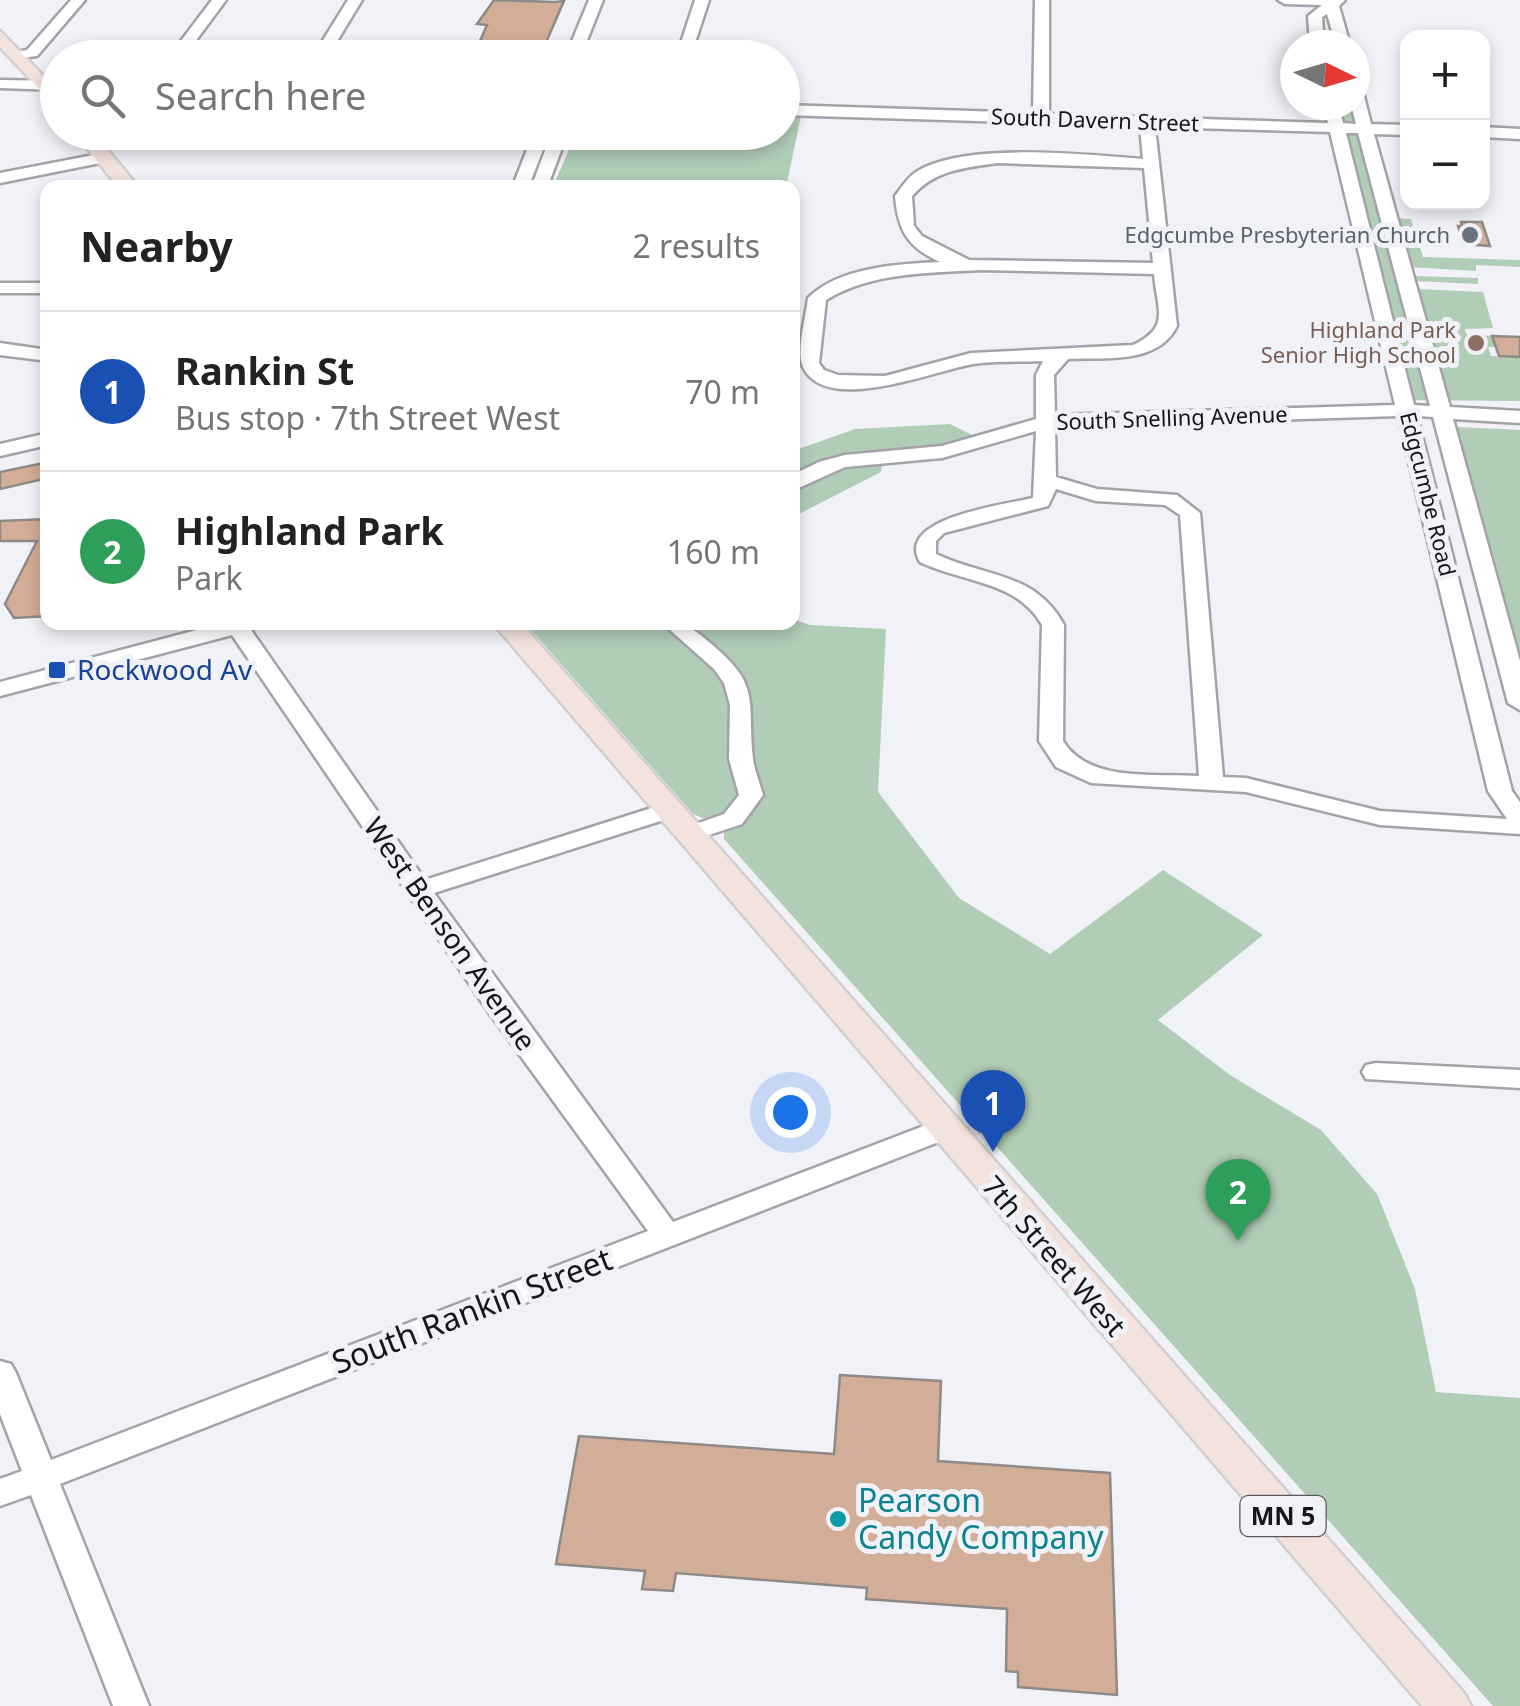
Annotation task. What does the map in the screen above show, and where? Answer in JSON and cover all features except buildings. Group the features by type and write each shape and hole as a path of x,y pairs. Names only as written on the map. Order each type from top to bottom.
{"main road":[{"path":"0,36 40,77"},
{"path":"98,150 123,180"},
{"name":"7th Street West","path":"512,630 1449,1706"}],"street":[{"path":"43,40 78,0"},
{"path":"189,40 219,0"},
{"path":"330,40 355,0"},
{"path":"579,40 596,0"},
{"path":"596,40 612,0"},
{"path":"689,40 702,0"},
{"path":"1041,118 1042,0"},
{"path":"1285,0 1335,2"},
{"path":"1315,30 1314,16 1335,2"},
{"path":"1335,2 1340,30"},
{"path":"17,56 32,53 40,44"},
{"path":"0,84 40,86"},
{"name":"South Davern Street","path":"800,111 1400,130"},
{"name":"Edgcumbe Road","path":"1335,120 1500,791 1520,824"},
{"name":"Edgcumbe Road","path":"1363,120 1520,703"},
{"path":"1147,122 1168,326 1162,338 1137,350 990,357 873,383 835,381 813,369 809,359 815,302 821,293 846,282 950,267 1162,269"},
{"path":"1490,132 1520,134"},
{"path":"523,180 535,150"},
{"path":"542,180 553,150"},
{"path":"0,178 104,158"},
{"path":"977,266 928,248 908,230 904,216 909,183 930,168 978,160 1152,164"},
{"path":"908,271 922,261 928,248"},
{"path":"0,288 40,288"},
{"path":"0,349 40,354"},
{"path":"1028,508 1041,502 1046,480 1045,375 1063,354"},
{"path":"990,357 1045,375"},
{"name":"South Snelling Avenue","path":"800,479 840,462 946,451 1010,429 1045,422 1408,410 1520,415"},
{"path":"0,450 40,441"},
{"path":"1046,480 1096,496"},
{"path":"1210,781 1190,513 1185,506 1161,497 1096,496 947,526 928,535 924,548 927,558 945,568 1031,595 1049,612 1053,625 1051,741 1055,754 1088,775 1116,780 1210,781 1286,793 1380,818 1520,824"},
{"path":"2,683 225,630"},
{"name":"West Benson Avenue","path":"249,630 500,1008 668,1237"},
{"path":"682,630 722,664 740,694 740,748 751,794 733,819 688,835"},
{"path":"421,890 667,811"},
{"path":"1376,1072 1520,1079"},
{"name":"South Rankin Street","path":"0,1493 944,1129"},
{"path":"0,1373 131,1706"}],"green space":[{"path":"1325,121 1382,123 1385,131 1373,135 1396,218 1411,219 1423,257 1520,260 1520,267 1476,265 1476,271 1410,267 1413,276 1478,278 1478,284 1414,281 1417,289 1483,292 1493,328 1465,329 1466,334 1492,336 1496,347 1488,347 1491,356 1520,357 1520,401 1400,400 1334,134"},
{"path":"569,150 794,150 787,180 556,180"},
{"path":"950,424 974,436 938,449 863,454 800,476 800,449 855,429"},
{"path":"1457,427 1520,430 1520,675"},
{"path":"883,461 881,472 800,513 800,486 835,469"},
{"path":"800,621 886,629 878,792 959,898 1050,954 1163,870 1263,935 1158,1020 1230,1075 1321,1130 1377,1194 1415,1289 1436,1392 1520,1398 1520,1706 1493,1706 724,839 724,833 749,814 761,797 748,751 750,705 687,630 800,630"},
{"path":"531,630 669,630 715,668 730,693 741,797 725,816 710,821 693,814"}],"place":[{"name":"Edgcumbe Presbyterian Church","path":"1470,235"},
{"name":"Highland Park Senior High School","path":"1476,343"},
{"name":"Rockwood Av","path":"57,670"},
{"name":"Rankin St","path":"993,1152"},
{"name":"Highland Park","path":"1238,1241"},
{"name":"Pearson Candy Company","path":"838,1519"}]}
